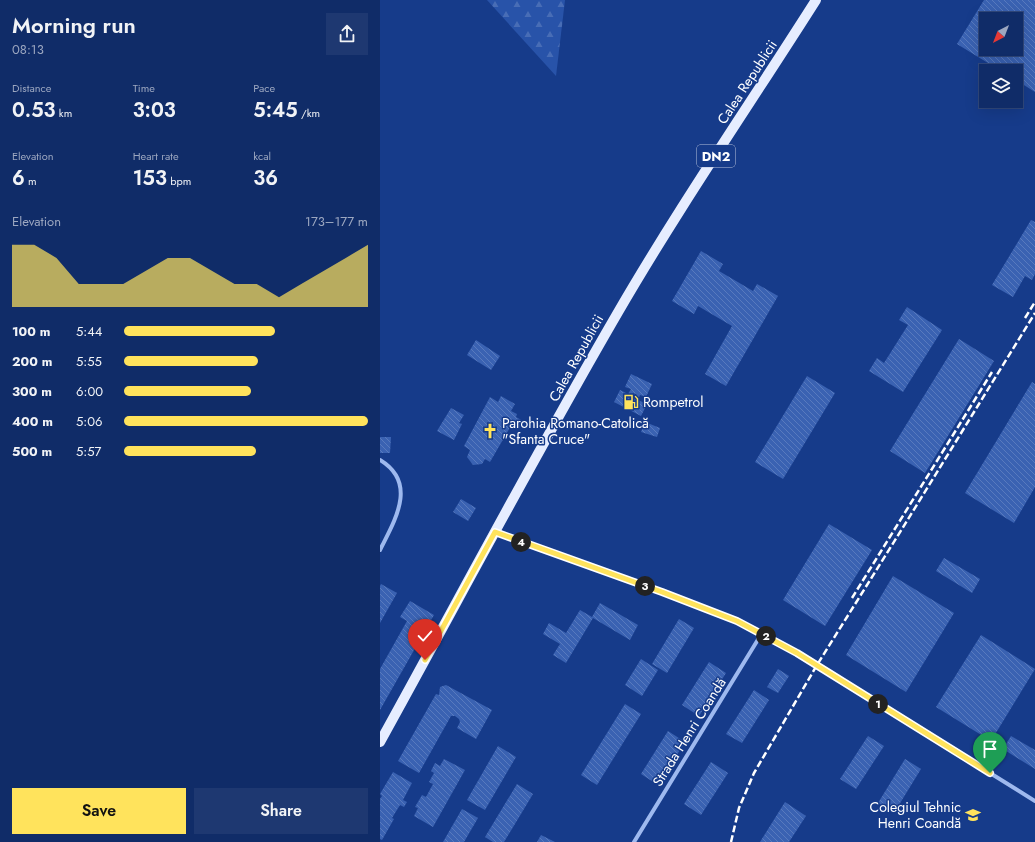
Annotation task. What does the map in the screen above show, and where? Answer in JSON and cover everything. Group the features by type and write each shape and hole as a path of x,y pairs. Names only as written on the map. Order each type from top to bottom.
{"main road":[{"name":"Calea Republicii","path":"380,742 613,321 816,0"}],"street":[{"path":"380,460 394,471 399,481 400,491 398,512 380,550"},
{"path":"495,532 662,592 737,621 797,653 1035,801"},
{"name":"Strada Henri Coandă","path":"634,842 762,634"}],"green space":[{"path":"487,0 565,0 556,76"}],"building":[{"path":"984,0 1035,0 1035,92 1023,84 1023,64 990,64 957,44"},
{"path":"1031,220 1035,222 1035,274 1032,280 1025,276 1013,297 992,285"},
{"path":"701,251 723,264 719,271 753,291 757,284 778,296 726,386 705,374 732,326 698,306 694,314 672,301"},
{"path":"907,307 942,330 903,392 869,371 877,358 884,363 908,325 899,320"},
{"path":"959,339 994,361 925,473 890,451"},
{"path":"476,340 500,356 491,370 467,355"},
{"path":"631,374 652,384 646,397 640,395 638,400 647,404 641,416 614,402 620,390 628,394 631,389 625,387"},
{"path":"807,376 835,393 783,479 755,462"},
{"path":"1032,382 1035,384 1035,487 1014,523 965,493"},
{"name":"Parohia Romano-Catolică \"Sfanta Cruce\"","path":"501,396 515,404 511,411 517,414 516,417 523,421 519,428 512,424 490,462 485,459 482,464 473,465 467,457 470,450 464,446 490,397 498,402"},
{"path":"451,408 464,415 459,423 462,424 454,440 437,431"},
{"path":"645,422 660,428 657,437 641,432"},
{"path":"380,437 391,437 390,453 380,453"},
{"path":"461,499 476,508 468,521 453,512"},
{"path":"829,524 872,550 825,626 783,600"},
{"path":"944,558 980,579 972,593 936,571"},
{"path":"893,576 954,613 906,692 846,655"},
{"path":"381,584 397,593 380,623 380,586"},
{"path":"410,601 434,615 380,710 380,669 407,621 400,617"},
{"path":"600,603 638,625 630,640 593,618 566,663 553,655 560,644 543,634 549,623 566,633 580,610 592,617"},
{"path":"679,619 694,628 667,673 652,664"},
{"path":"981,635 1035,669 991,741 936,707"},
{"path":"641,659 658,670 642,696 625,685"},
{"path":"709,662 726,673 699,716 682,705"},
{"path":"778,669 789,676 778,693 767,687"},
{"path":"446,685 492,710 476,739 457,728 460,722 459,719 455,716 451,716 419,773 398,761 436,694 439,695 440,687"},
{"path":"754,690 769,700 742,743 726,734"},
{"path":"625,704 641,714 597,785 581,775"},
{"path":"668,731 685,742 658,785 641,774"},
{"path":"868,736 884,746 856,789 840,779"},
{"path":"1011,736 1035,750 1035,769 1003,749"},
{"path":"498,746 516,757 485,810 467,800"},
{"path":"444,759 465,770 433,827 414,816 418,808 415,807 422,795 426,797 433,784 429,782 434,773 431,771 435,763 440,766"},
{"path":"905,759 921,769 894,813 878,803"},
{"path":"711,762 728,773 701,815 684,804"},
{"path":"393,772 412,783 403,800 407,802 404,807 400,805 382,840 380,839 380,799 382,796 380,794"},
{"path":"517,784 533,794 504,842 493,842 485,837"},
{"path":"785,802 806,816 789,842 760,842"},
{"path":"462,809 478,818 464,842 443,842"},
{"path":"541,835 555,842 537,842"}],"railway":[{"path":"1025,318 1035,302"},
{"path":"731,842 739,808 754,773 817,665 1035,313"},
{"path":"852,598 992,372"}],"place":[{"name":"Rompetrol","path":"631,402"},
{"name":"Parohia Romano-Catolică \"Sfanta Cruce\"","path":"490,431"},
{"name":"Colegiul Tehnic Henri Coandă","path":"973,815"}],"route":[{"path":"425,660 495,532 662,592 737,621 797,653 990,773"}]}
